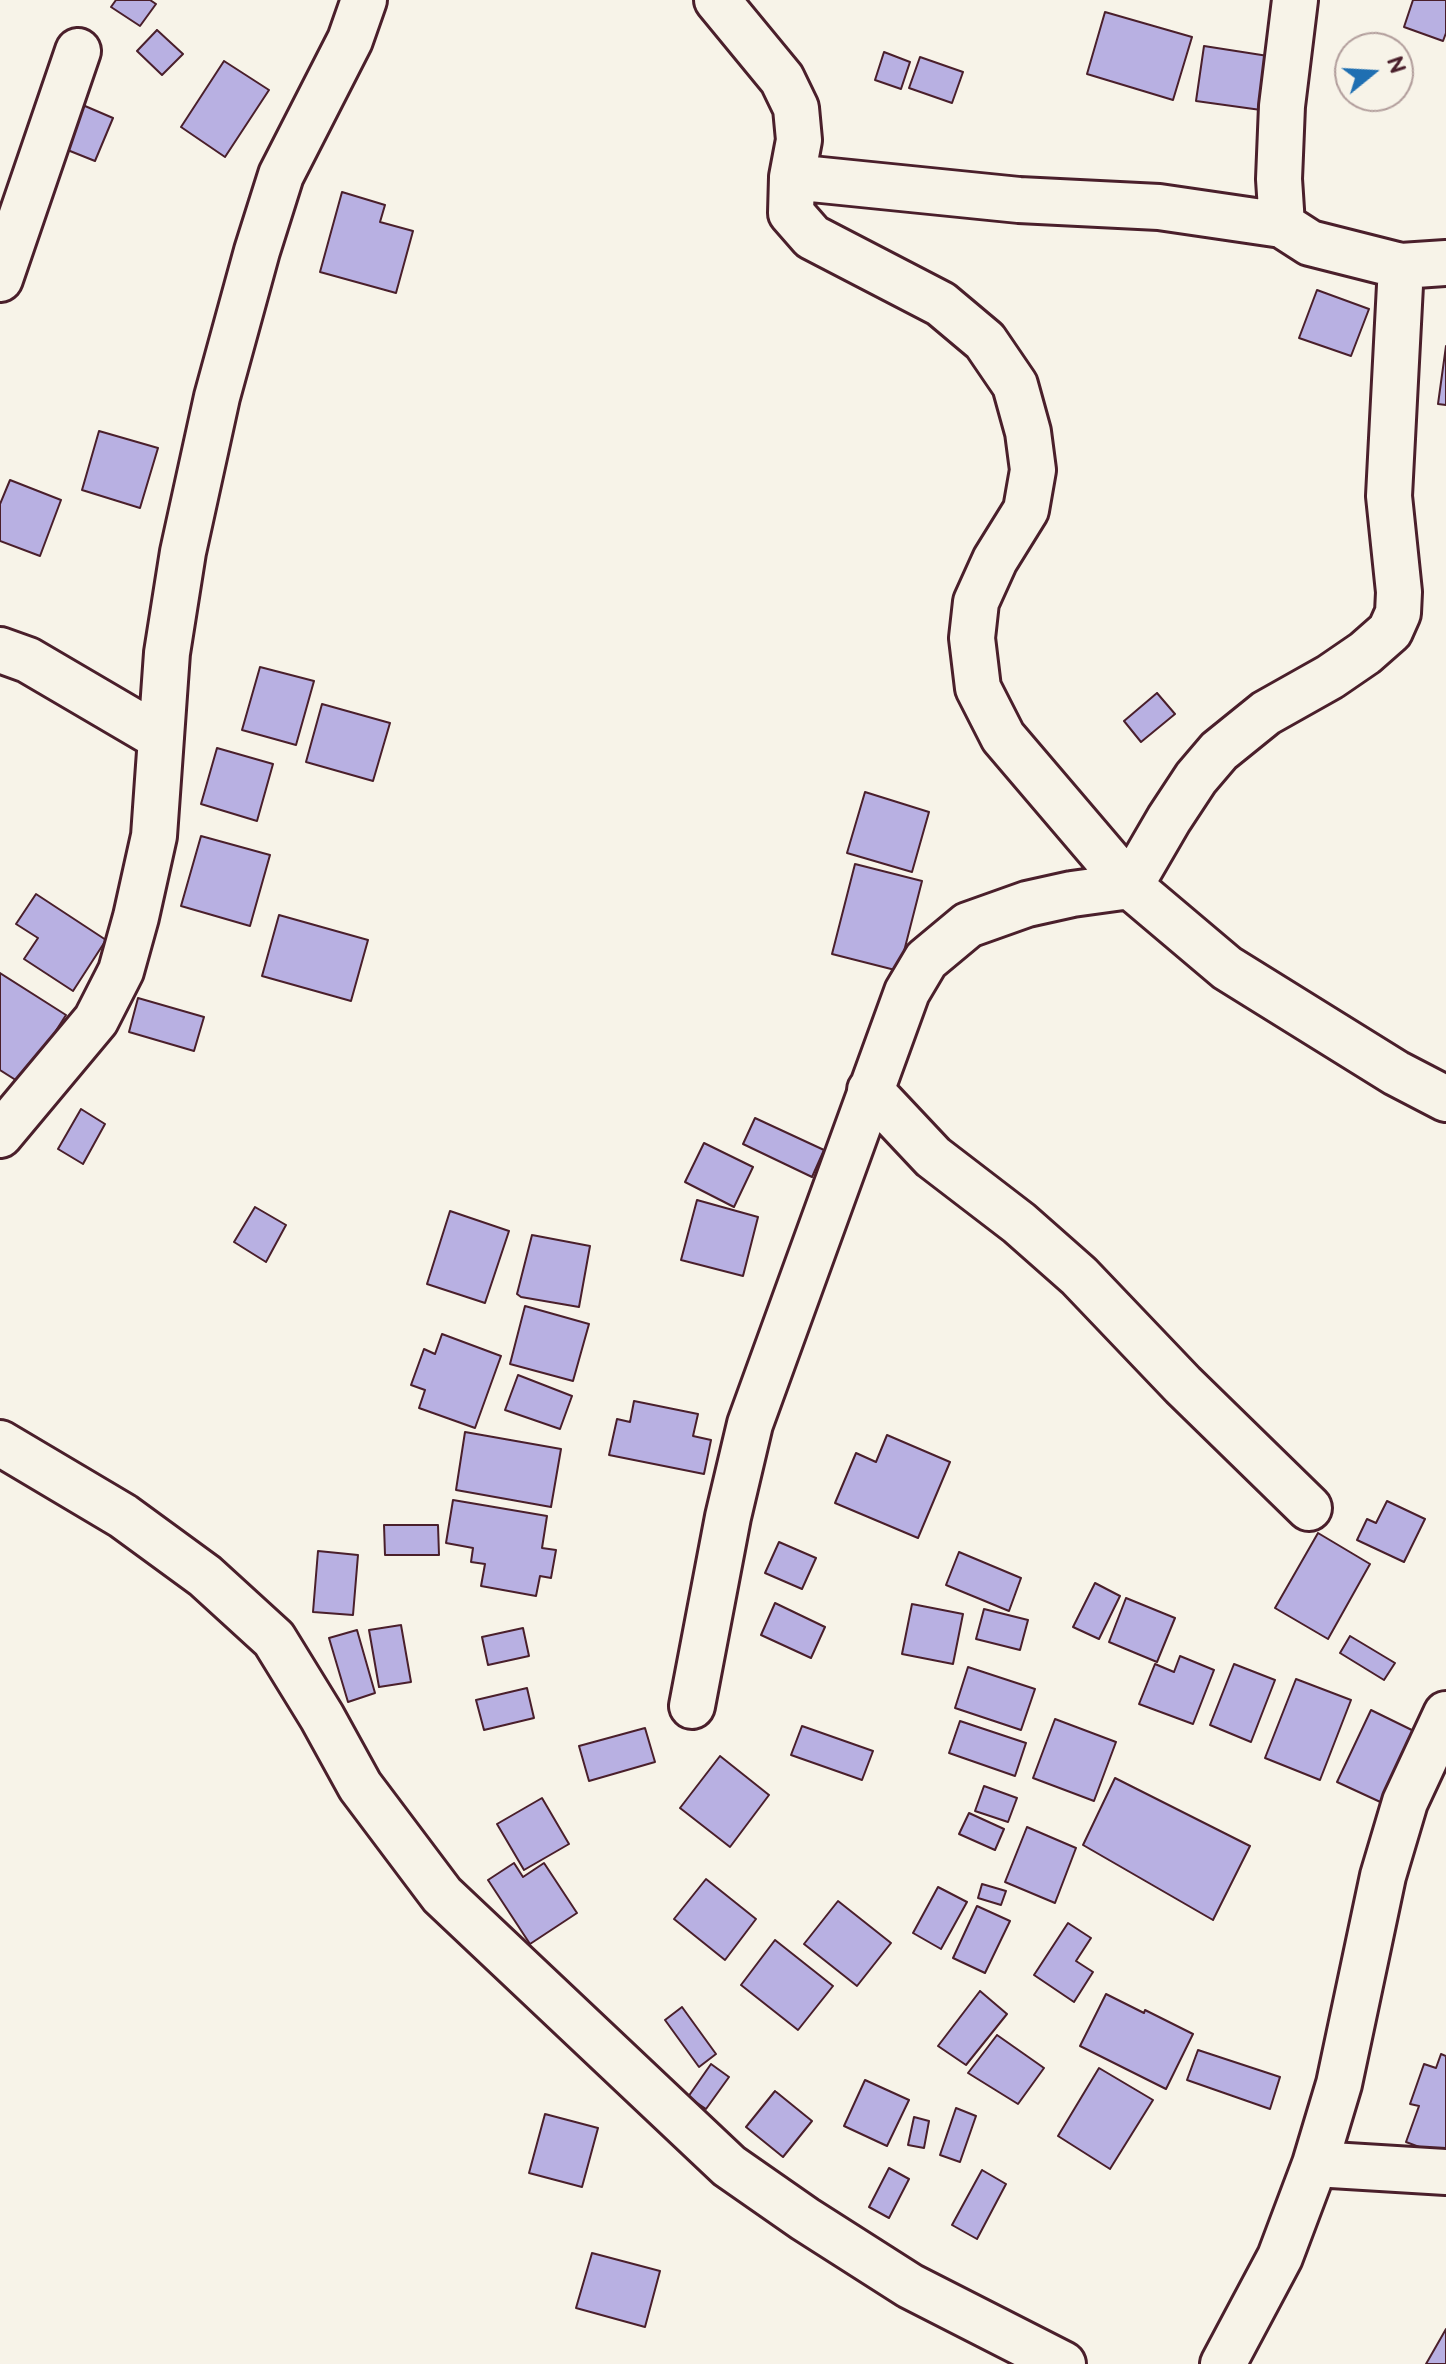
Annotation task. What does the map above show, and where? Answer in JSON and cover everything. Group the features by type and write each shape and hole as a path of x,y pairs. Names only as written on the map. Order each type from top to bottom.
{"street":[{"path":"0,1135 96,1020 121,971 154,836 167,653 183,552 217,397 281,175 350,40 364,0"},
{"path":"717,0 782,79 796,108 799,140 792,177 791,213 812,237 941,304 985,341 1015,385 1028,432 1033,470 1026,510 995,560 976,602 972,638 978,688 1003,737 1130,886 1227,968 1396,1073 1446,1099"},
{"path":"1282,225 1279,179 1282,106 1295,0"},
{"path":"0,279 78,51"},
{"path":"792,177 1019,200 1159,207 1282,225 1310,243 1401,266 1446,263"},
{"path":"1130,886 1196,778 1219,751 1266,713 1365,653 1390,631 1398,613 1399,592 1389,496 1401,266"},
{"path":"0,650 28,660 161,738"},
{"path":"692,1706 728,1517 750,1424 907,992 926,960 968,925 1027,904 1130,886"},
{"path":"870,1090 933,1157 1019,1223 1079,1276 1183,1385 1309,1508"},
{"path":"0,1443 123,1516 205,1576 274,1639 360,1786 442,1895 729,2166 910,2286 1063,2364"},
{"path":"1223,2364 1280,2257 1315,2164 1339,2084 1388,1861 1405,1802 1446,1714"},
{"path":"1315,2164 1446,2172"}],"building":[{"path":"116,0 150,0 156,4 140,26 111,7"},
{"path":"1413,0 1446,0 1446,33 1443,41 1404,27"},
{"path":"1105,12 1192,37 1173,100 1087,74"},
{"path":"157,30 183,54 162,75 137,51"},
{"path":"1204,46 1268,56 1261,110 1196,101"},
{"path":"884,52 910,62 901,89 875,80"},
{"path":"920,57 963,72 952,103 909,88"},
{"path":"224,61 269,90 225,157 181,127"},
{"path":"78,103 113,118 95,161 60,147"},
{"path":"342,192 385,205 380,222 413,231 396,293 320,272"},
{"path":"1317,290 1369,309 1351,356 1299,338"},
{"path":"1446,346 1446,405 1438,404"},
{"path":"99,431 158,448 140,508 82,490"},
{"path":"10,480 61,500 40,556 0,541 0,504"},
{"path":"260,667 314,681 296,745 242,730"},
{"path":"1157,693 1175,714 1141,742 1124,721"},
{"path":"322,704 390,723 373,781 306,762"},
{"path":"217,748 273,764 257,821 201,804"},
{"path":"865,792 929,812 912,872 847,853"},
{"path":"201,836 270,855 250,926 181,906"},
{"path":"855,864 922,881 899,971 832,954"},
{"path":"36,894 106,940 73,991 24,959 38,938 16,924"},
{"path":"279,915 368,940 351,1001 262,976"},
{"path":"0,973 66,1015 22,1084 0,1070"},
{"path":"138,998 204,1017 194,1051 129,1032"},
{"path":"81,1109 105,1124 83,1164 58,1149"},
{"path":"755,1118 824,1150 812,1177 743,1144"},
{"path":"704,1143 753,1167 734,1207 685,1182"},
{"path":"697,1200 758,1217 743,1276 681,1260"},
{"path":"255,1207 286,1225 266,1262 234,1242"},
{"path":"450,1211 509,1231 485,1303 427,1284"},
{"path":"532,1235 590,1246 579,1307 517,1294"},
{"path":"525,1306 589,1324 573,1381 510,1364"},
{"path":"442,1334 501,1356 475,1428 419,1408 425,1390 411,1385 424,1349 435,1354"},
{"path":"518,1375 572,1396 560,1429 505,1410"},
{"path":"634,1401 698,1414 693,1436 711,1440 704,1474 609,1455 617,1419 630,1422"},
{"path":"465,1432 561,1449 551,1507 456,1490"},
{"path":"887,1435 950,1462 918,1538 835,1503 856,1453 876,1462"},
{"path":"453,1500 547,1516 542,1548 556,1550 551,1578 540,1576 536,1596 481,1586 485,1564 471,1562 473,1548 446,1543"},
{"path":"1387,1501 1425,1519 1404,1562 1357,1540 1367,1519 1376,1523"},
{"path":"384,1525 438,1525 439,1555 385,1555"},
{"path":"1318,1533 1370,1564 1328,1639 1275,1608"},
{"path":"779,1542 816,1558 802,1589 765,1573"},
{"path":"318,1551 358,1555 353,1615 313,1612"},
{"path":"959,1552 1021,1578 1009,1611 946,1585"},
{"path":"1095,1583 1120,1596 1099,1639 1073,1627"},
{"path":"1126,1598 1175,1618 1157,1662 1109,1642"},
{"path":"775,1603 825,1627 811,1658 761,1635"},
{"path":"912,1604 963,1614 953,1664 902,1654"},
{"path":"984,1609 1028,1620 1020,1650 976,1639"},
{"path":"401,1625 411,1682 379,1687 369,1630"},
{"path":"523,1628 529,1656 488,1665 482,1637"},
{"path":"357,1630 375,1693 348,1702 329,1638"},
{"path":"1350,1636 1395,1663 1384,1680 1340,1653"},
{"path":"1180,1656 1214,1670 1193,1724 1139,1704 1155,1664 1174,1672"},
{"path":"1234,1664 1275,1680 1251,1742 1210,1725"},
{"path":"968,1667 1035,1689 1021,1730 955,1708"},
{"path":"1296,1679 1351,1700 1320,1780 1265,1758"},
{"path":"527,1688 534,1718 484,1730 476,1700"},
{"path":"1371,1710 1422,1735 1389,1806 1337,1782"},
{"path":"1055,1719 1116,1742 1094,1801 1033,1778"},
{"path":"960,1721 1026,1743 1015,1776 949,1753"},
{"path":"802,1726 873,1751 862,1780 791,1755"},
{"path":"645,1728 655,1762 589,1781 579,1746"},
{"path":"720,1756 769,1795 730,1847 680,1808"},
{"path":"1115,1778 1250,1846 1213,1920 1083,1845"},
{"path":"984,1786 1017,1798 1008,1822 975,1811"},
{"path":"542,1798 569,1844 524,1870 497,1824"},
{"path":"969,1813 1004,1829 995,1850 959,1834"},
{"path":"1027,1827 1076,1848 1055,1903 1005,1882"},
{"path":"514,1863 523,1877 544,1863 577,1913 530,1944 488,1880"},
{"path":"706,1879 756,1919 725,1960 674,1919"},
{"path":"982,1884 1006,1891 1001,1905 978,1898"},
{"path":"938,1887 967,1902 941,1949 913,1933"},
{"path":"838,1901 891,1943 857,1986 804,1944"},
{"path":"977,1906 1010,1921 985,1973 953,1958"},
{"path":"1068,1923 1091,1938 1076,1961 1093,1972 1074,2002 1034,1975"},
{"path":"775,1940 833,1986 798,2030 741,1985"},
{"path":"980,1991 1007,2014 966,2065 938,2046"},
{"path":"1106,1994 1193,2034 1166,2089 1080,2046"},
{"path":"682,2007 716,2054 699,2067 665,2020"},
{"path":"997,2035 1044,2068 1018,2104 968,2073"},
{"path":"1198,2050 1280,2077 1270,2109 1187,2080"},
{"path":"1441,2054 1446,2056 1446,2157 1406,2142 1419,2106 1410,2104 1424,2064 1436,2068"},
{"path":"711,2064 729,2077 706,2109 688,2097"},
{"path":"1099,2068 1153,2100 1110,2169 1058,2136"},
{"path":"865,2080 909,2100 887,2146 844,2126"},
{"path":"775,2091 812,2121 783,2157 746,2127"},
{"path":"956,2108 976,2116 960,2162 940,2155"},
{"path":"545,2114 598,2128 582,2187 529,2173"},
{"path":"914,2117 929,2121 924,2148 908,2145"},
{"path":"889,2168 909,2179 889,2218 869,2207"},
{"path":"982,2170 1006,2184 977,2239 952,2225"},
{"path":"592,2253 660,2271 645,2327 576,2308"},
{"path":"1446,2329 1446,2364 1426,2364"}]}
